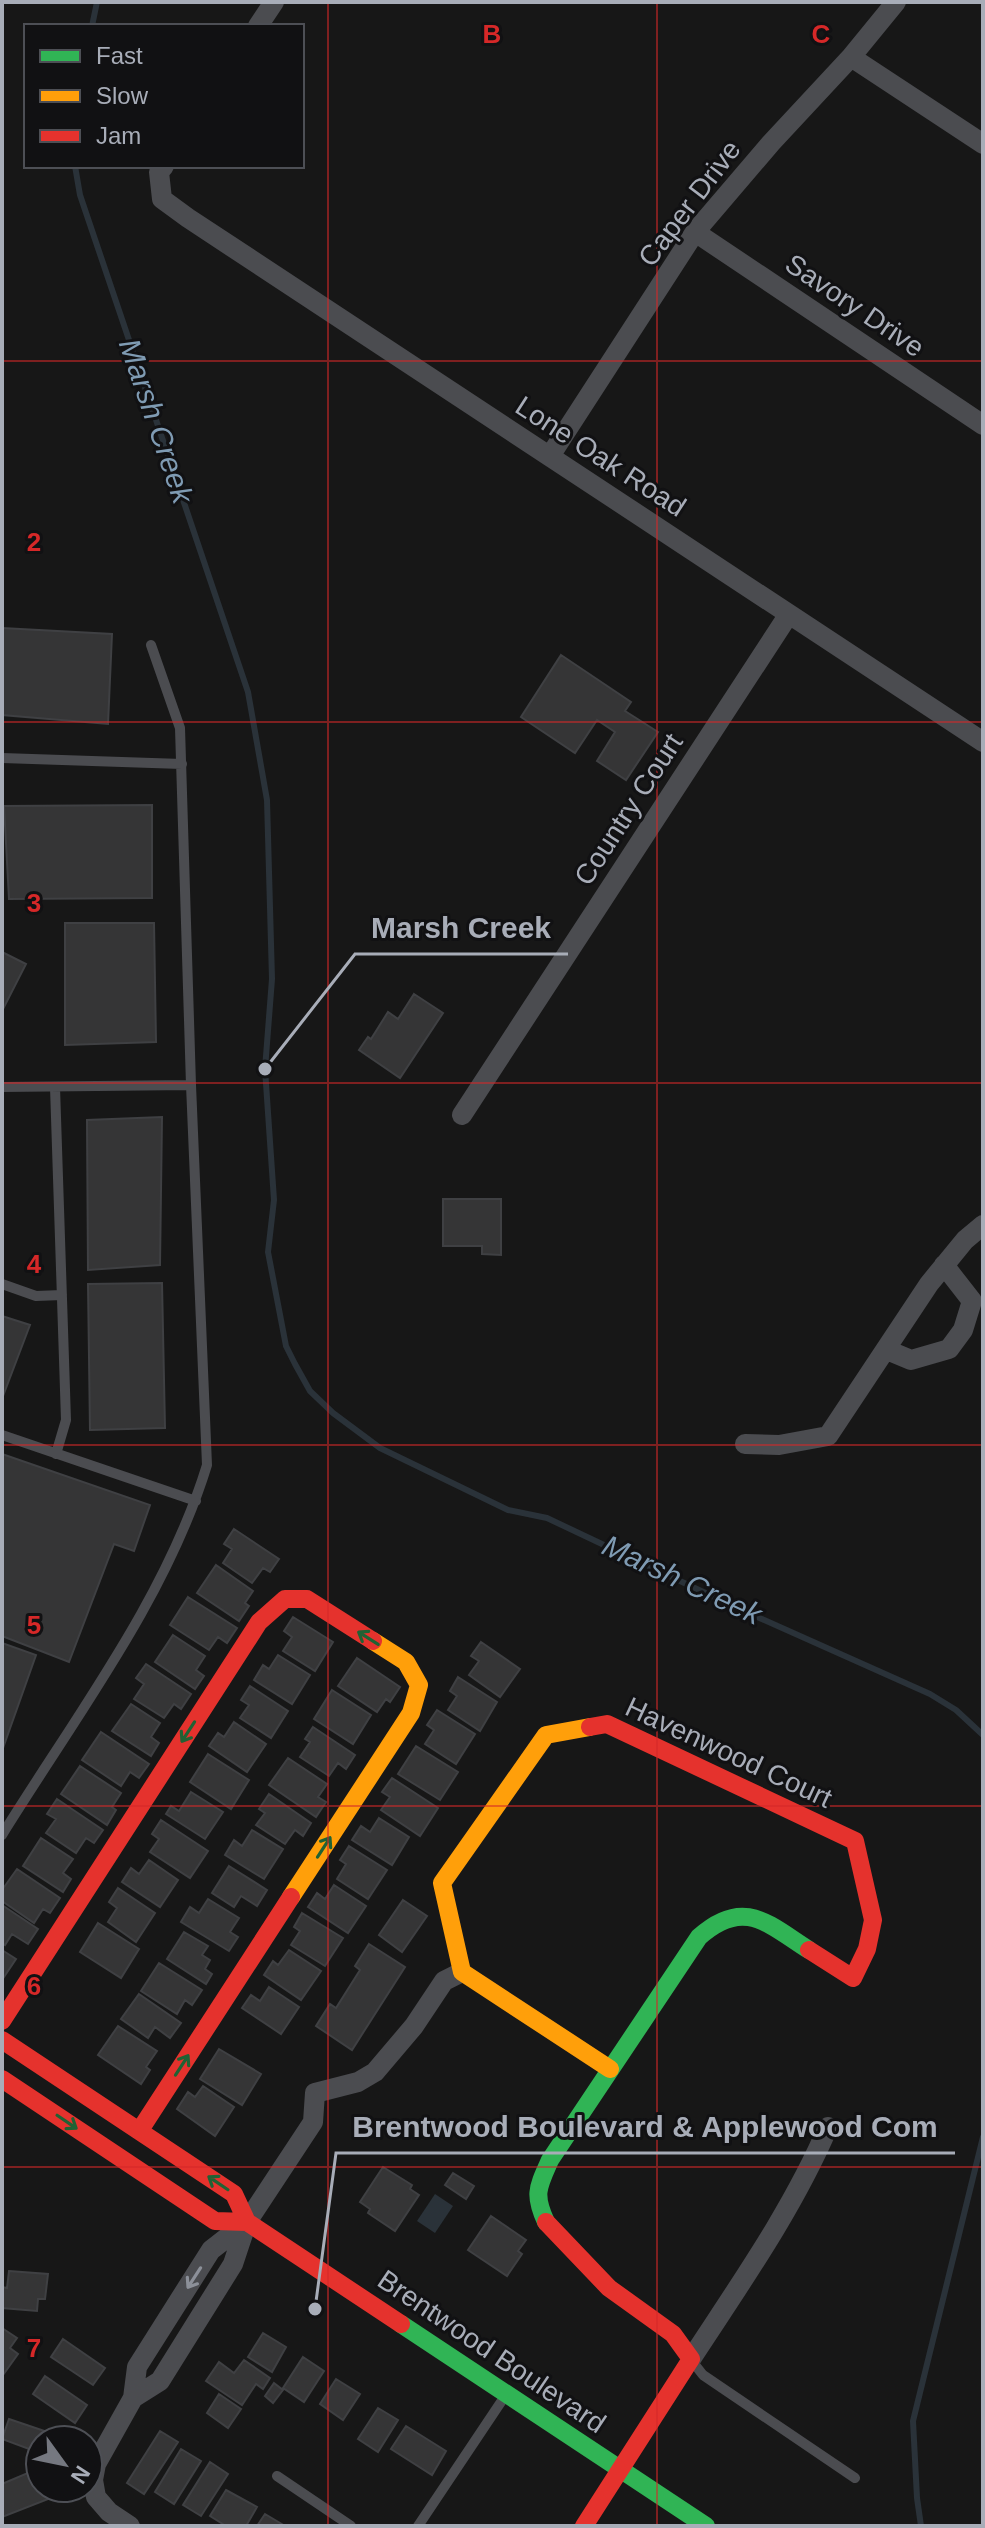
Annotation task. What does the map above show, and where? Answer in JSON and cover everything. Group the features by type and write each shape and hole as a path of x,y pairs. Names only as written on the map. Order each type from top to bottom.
{"street":[{"path":"259,24 274,2"},
{"name":"Caper Drive","path":"550,456 695,232 896,2"},
{"path":"851,57 983,144"},
{"name":"Lone Oak Road","path":"162,168 159,172 162,199 188,218 983,742"},
{"name":"Savory Drive","path":"695,232 983,425"},
{"name":"Country Court","path":"462,1115 789,614"},
{"path":"745,1444 779,1445 828,1436 944,1265 965,1240 983,1225"},
{"path":"887,1350 911,1360 949,1349 963,1330 972,1301 944,1265"},
{"path":"2,2021 259,1622 285,1599 307,1599 406,1662 419,1685 411,1713 140,2130"},
{"name":"Havenwood Court","path":"462,1972 442,1883 546,1735 607,1724 855,1841 873,1920 867,1949 853,1978 757,1917 744,1915 708,1925 692,1944 550,2160 539,2185 537,2203 547,2224 609,2288 673,2334 691,2359"},
{"path":"133,2398 160,2381 233,2264 247,2222 313,2122 315,2093 358,2082 375,2072 414,2026 444,1981 462,1972 610,2069"},
{"name":"Brentwood Boulevard","path":"2,2040 234,2194 247,2222 706,2526"},
{"name":"Brentwood Boulevard","path":"2,2079 215,2221 247,2222"},
{"path":"584,2526 748,2272 813,2162 828,2127"},
{"path":"130,2526 96,2497 93,2480 96,2464 133,2398 137,2367 211,2250 247,2222"}],"lane":[{"path":"2,1835 134,1626 172,1557 196,1501 207,1465 180,728 151,645"},
{"path":"2,758 182,764"},
{"path":"2,1087 191,1085"},
{"path":"55,1087 66,1420 56,1454"},
{"path":"2,1284 36,1296 62,1295"},
{"path":"2,1435 196,1501"},
{"path":"691,2359 703,2375 855,2478"},
{"path":"418,2526 507,2395"},
{"path":"277,2476 351,2526"}],"shaded area":[{"path":"435,2194 453,2206 435,2233 417,2221"}],"building":[{"path":"2,628 112,634 108,724 2,715"},
{"path":"561,655 631,702 625,711 658,732 626,780 597,761 615,732 597,720 575,753 521,717"},
{"path":"152,805 152,898 9,899 4,806"},
{"path":"65,923 154,923 156,1042 65,1045"},
{"path":"2,952 26,964 2,1011"},
{"path":"414,994 443,1013 400,1078 359,1050 368,1037 371,1039 388,1012 398,1019"},
{"path":"162,1117 160,1265 88,1270 87,1120"},
{"path":"443,1199 501,1199 501,1255 482,1254 482,1246 443,1246"},
{"path":"162,1283 165,1428 90,1430 88,1284"},
{"path":"2,1316 30,1325 3,1396 2,1396"},
{"path":"2,1454 150,1505 134,1551 114,1544 69,1662 2,1636"},
{"path":"234,1529 279,1559 270,1572 263,1568 252,1583 223,1563 232,1549 224,1544"},
{"path":"216,1565 253,1591 245,1603 249,1606 239,1621 197,1593"},
{"path":"188,1597 237,1628 227,1643 218,1637 209,1650 170,1625"},
{"path":"293,1617 333,1642 315,1671 283,1651 292,1637 284,1631"},
{"path":"173,1635 205,1656 196,1670 204,1676 195,1689 155,1662"},
{"path":"481,1642 520,1669 500,1697 469,1675 479,1661 471,1656"},
{"path":"2,1643 36,1655 2,1751"},
{"path":"278,1655 310,1675 292,1704 254,1680 263,1665 269,1669"},
{"path":"357,1658 400,1687 390,1702 386,1699 377,1712 338,1686"},
{"path":"146,1664 191,1694 181,1709 174,1704 164,1718 134,1699 144,1684 136,1678"},
{"path":"458,1677 497,1702 480,1731 448,1710 457,1696 450,1691"},
{"path":"250,1686 288,1711 271,1738 240,1718 249,1705 241,1700"},
{"path":"332,1690 371,1715 353,1744 314,1719"},
{"path":"131,1704 160,1723 151,1737 159,1743 151,1756 112,1731"},
{"path":"437,1710 475,1734 456,1764 425,1744 434,1730 427,1725"},
{"path":"234,1722 266,1744 247,1772 209,1746 218,1733 224,1737"},
{"path":"313,1727 355,1755 346,1769 338,1763 329,1776 300,1757 310,1742 305,1739"},
{"path":"101,1732 149,1764 139,1778 130,1772 121,1786 82,1760"},
{"path":"416,1746 458,1772 440,1800 398,1774"},
{"path":"208,1754 249,1780 231,1809 190,1782"},
{"path":"288,1758 327,1784 318,1797 326,1802 316,1817 269,1785"},
{"path":"80,1766 121,1793 112,1807 116,1810 107,1825 61,1794"},
{"path":"392,1778 438,1808 420,1836 381,1810 390,1797 382,1792"},
{"path":"191,1792 223,1812 205,1839 166,1814 171,1806 179,1811"},
{"path":"269,1794 311,1823 303,1836 295,1830 285,1844 256,1825 265,1813 259,1809"},
{"path":"57,1799 103,1830 94,1843 86,1838 76,1853 46,1833 56,1819 47,1814"},
{"path":"379,1818 409,1837 392,1865 352,1840 361,1826 370,1832"},
{"path":"161,1820 208,1851 190,1878 150,1852 159,1839 152,1834"},
{"path":"252,1830 283,1849 264,1879 225,1855 234,1840 242,1846"},
{"path":"41,1838 73,1859 63,1873 71,1879 63,1892 23,1866"},
{"path":"349,1846 387,1870 368,1899 337,1879 346,1864 340,1860"},
{"path":"149,1860 178,1880 160,1907 122,1882 131,1868 139,1874"},
{"path":"229,1866 267,1890 257,1906 241,1896 234,1907 212,1893"},
{"path":"17,1869 60,1898 50,1913 43,1909 34,1923 2,1901 2,1890"},
{"path":"334,1885 366,1906 348,1933 308,1907 317,1893 325,1899"},
{"path":"118,1888 155,1913 136,1942 108,1922 117,1908 109,1902"},
{"path":"208,1899 239,1918 230,1932 238,1937 229,1951 181,1922 190,1907 199,1913"},
{"path":"403,1900 427,1916 402,1952 379,1935"},
{"path":"2,1905 38,1929 28,1944 12,1934 5,1945 2,1943"},
{"path":"302,1913 343,1938 325,1966 291,1945 300,1931 294,1927"},
{"path":"98,1923 139,1949 121,1978 80,1952"},
{"path":"184,1932 208,1946 202,1955 210,1960 205,1969 212,1974 206,1984 167,1959"},
{"path":"369,1944 405,1967 352,2050 316,2026 330,2004 336,2008 360,1970 355,1966"},
{"path":"2,1950 16,1959 2,1980"},
{"path":"289,1950 321,1971 301,2000 264,1975 273,1961 278,1965"},
{"path":"159,1963 202,1990 192,2005 185,2000 177,2014 141,1991"},
{"path":"269,1987 299,2007 281,2034 242,2008 251,1995 260,2001"},
{"path":"139,1994 181,2023 170,2038 155,2027 148,2038 121,2019"},
{"path":"118,2026 157,2051 146,2067 150,2070 141,2084 98,2055"},
{"path":"219,2049 261,2074 242,2105 200,2079"},
{"path":"203,2086 234,2107 215,2136 177,2109 188,2092 195,2097"},
{"path":"383,2167 412,2185 410,2189 419,2195 395,2231 368,2213 370,2209 360,2202"},
{"path":"453,2173 474,2186 466,2199 445,2185"},
{"path":"491,2216 526,2240 518,2251 522,2254 507,2276 468,2250"},
{"path":"9,2271 48,2274 45,2299 38,2299 37,2311 2,2308 2,2287 7,2288"},
{"path":"2,2328 17,2338 10,2348 18,2354 3,2375"},
{"path":"263,2333 286,2347 272,2372 248,2357"},
{"path":"63,2339 105,2368 93,2385 51,2357"},
{"path":"303,2357 324,2371 304,2402 283,2388"},
{"path":"244,2360 270,2378 263,2389 256,2384 242,2405 206,2381 219,2362 234,2373"},
{"path":"45,2376 87,2405 75,2423 33,2394"},
{"path":"336,2379 360,2394 343,2420 320,2404"},
{"path":"274,2383 283,2390 273,2403 265,2396"},
{"path":"219,2394 241,2409 228,2428 207,2413"},
{"path":"378,2408 398,2420 378,2452 358,2439"},
{"path":"9,2419 24,2424 24,2447 2,2439"},
{"path":"406,2426 446,2451 432,2475 391,2449"},
{"path":"160,2431 178,2442 144,2494 127,2483"},
{"path":"181,2449 201,2461 174,2504 155,2492"},
{"path":"210,2462 228,2474 201,2516 183,2505"},
{"path":"24,2475 24,2504 35,2504 2,2517 2,2484"},
{"path":"226,2490 257,2507 246,2526 226,2526 210,2516"},
{"path":"265,2514 285,2526 257,2526"}],"waterway":[{"name":"Marsh Creek","path":"92,24 97,2"},
{"name":"Marsh Creek","path":"75,168 80,195 248,692 267,800 272,979 265,1069 274,1200 268,1252 286,1346 310,1391 333,1413 380,1448 508,1510 547,1518 930,1694 956,1710 983,1735"},
{"name":"Marsh Creek","path":"921,2526 913,2421 983,2137"}],"traffic: fast":[{"path":"546,2222 538,2197 550,2160 699,1937 729,1918 743,1917 768,1924 809,1950"},
{"path":"401,2324 706,2526"}],"traffic: slow":[{"path":"291,1897 411,1713 419,1685 406,1662 373,1641"},
{"path":"590,1727 546,1735 442,1883 462,1972 610,2069"}],"traffic: jam":[{"path":"2,2021 259,1622 285,1599 307,1599 373,1641"},
{"path":"590,1727 607,1724 855,1841 873,1920 867,1949 853,1978 809,1950"},
{"path":"140,2130 291,1897"},
{"path":"2,2040 234,2194 247,2222"},
{"path":"2,2079 215,2221 247,2222 401,2324"},
{"path":"546,2222 609,2288 673,2334 691,2359 584,2526"}],"place":[{"name":"Marsh Creek","path":"265,1069"},
{"name":"Brentwood Boulevard & Applewood Com","path":"315,2309"}]}
